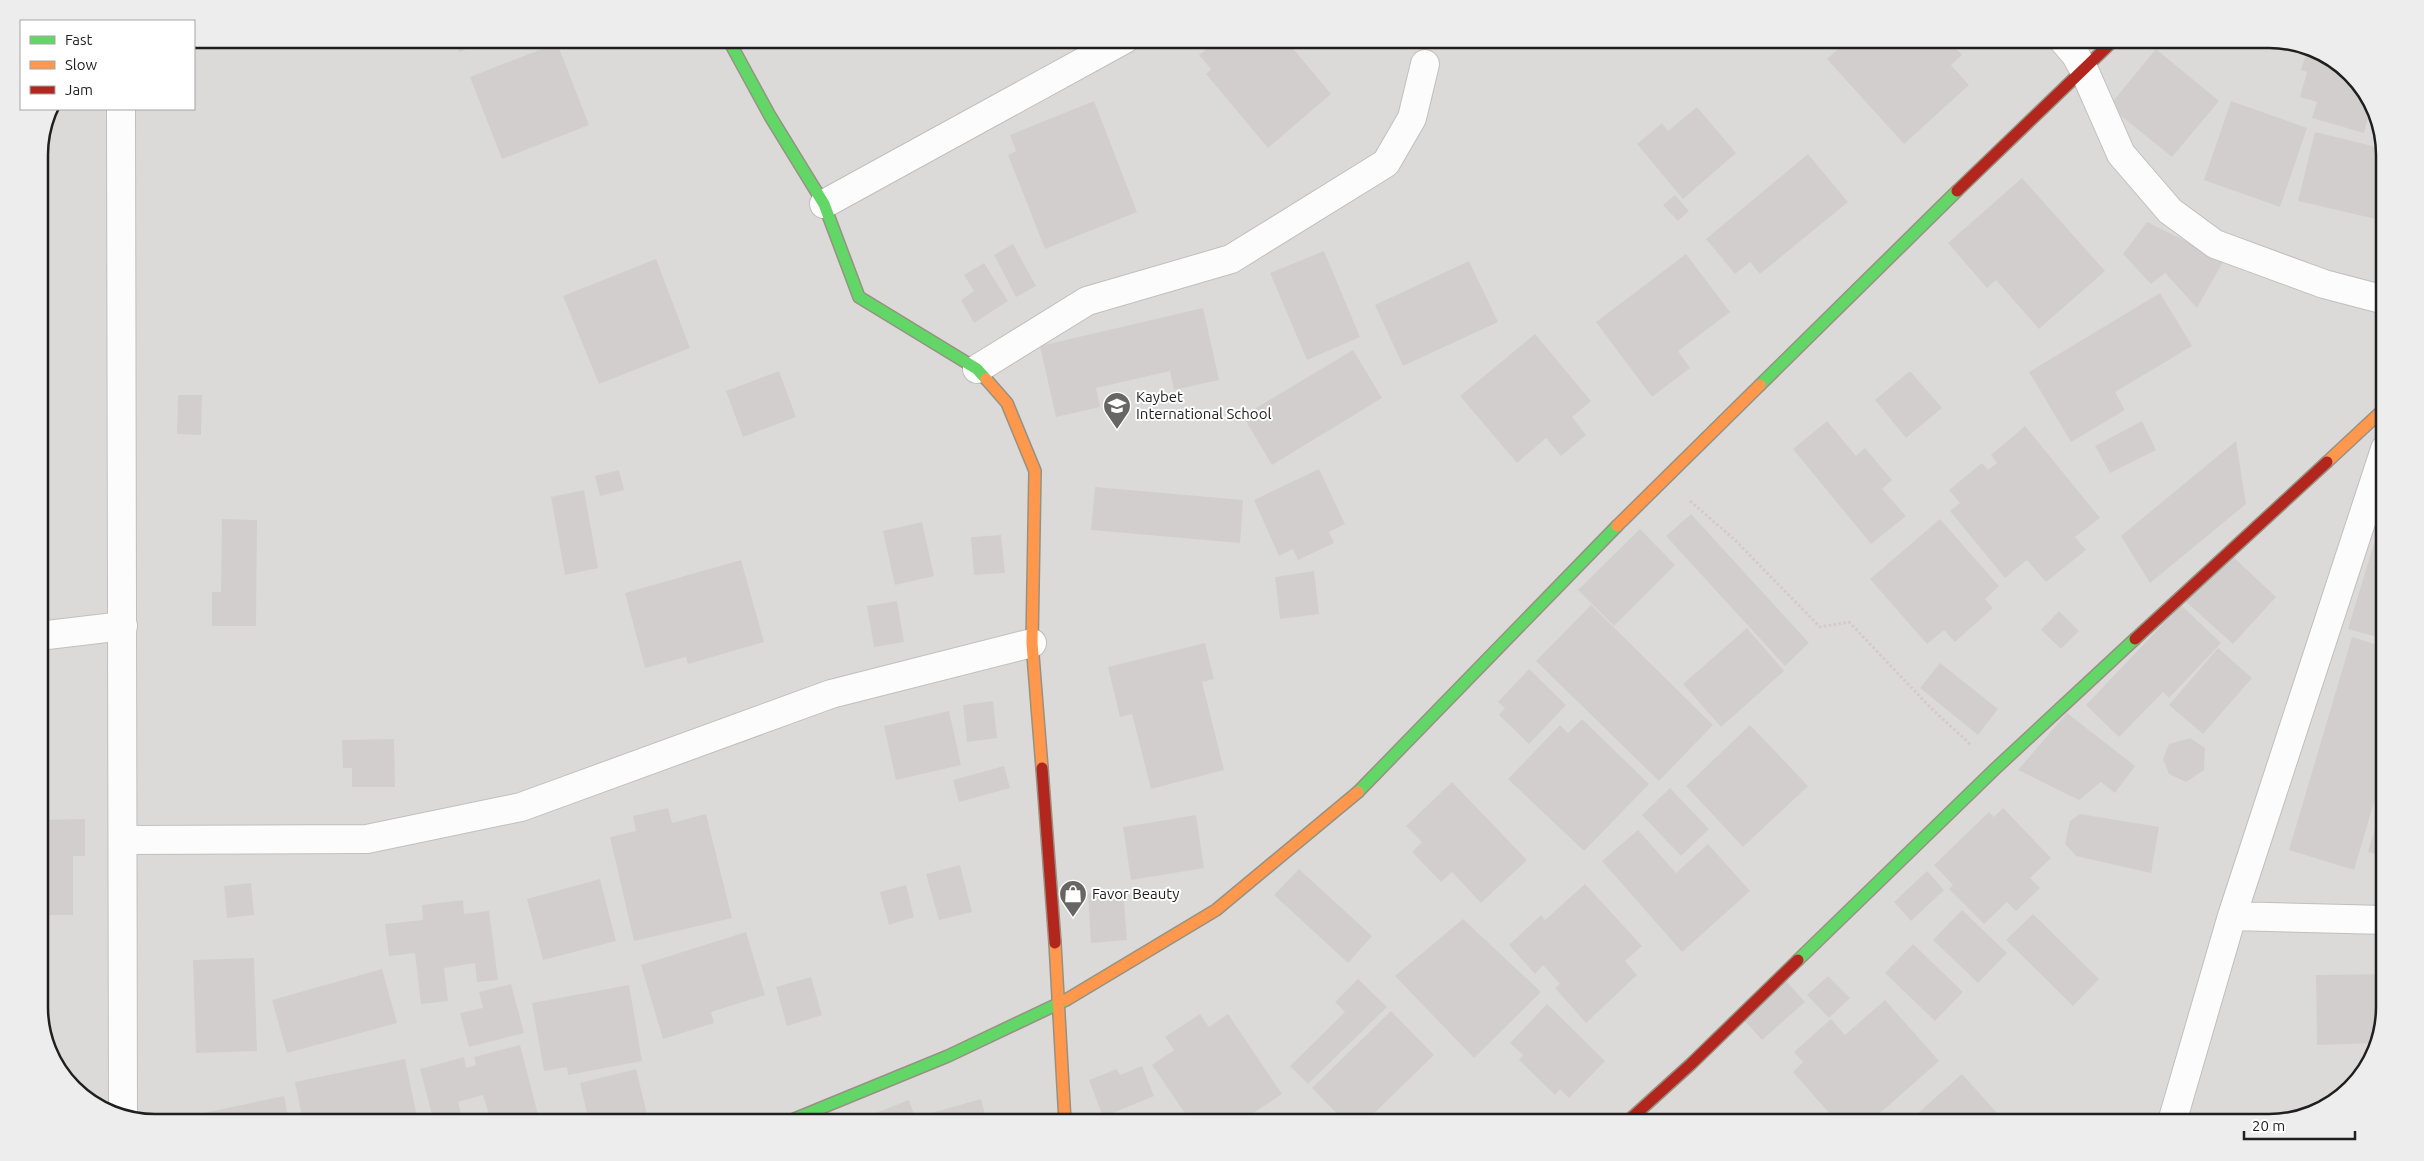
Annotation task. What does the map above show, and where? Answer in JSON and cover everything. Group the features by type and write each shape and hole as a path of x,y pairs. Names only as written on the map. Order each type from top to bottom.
{"street":[{"path":"733,48 770,116 824,204 859,297 978,369 1007,403 1035,471 1032,644 1060,1004 1065,1114"},
{"path":"824,204 1108,48"},
{"path":"2070,48 2084,70 2121,154 2170,211 2215,244 2324,284 2376,298"},
{"path":"807,1114 948,1056 1060,1004 1216,910 1359,792 1625,518 2048,101 2106,48"},
{"path":"978,369 1087,301 1231,259 1386,163 1412,118 1425,64"},
{"path":"121,110 123,1109"},
{"path":"1636,1114 1691,1064 1996,768 2376,416"},
{"path":"2174,1114 2232,916 2376,476"},
{"path":"48,635 123,626"},
{"path":"123,840 367,838 521,807 831,694 1032,644"},
{"path":"2232,916 2376,920"}],"path":[{"path":"1682,494 1735,540 1820,627 1849,622 1931,708 1996,768"}],"shaded area":[{"path":"195,48 2284,48 2317,58 2340,74 2359,95 2371,120 2376,147 2376,1021 2366,1054 2350,1077 2329,1096 2317,1103 2297,1110 2270,1114 154,1114 120,1108 107,1103 84,1087 65,1066 53,1041 48,1014 48,147 51,127 58,110 195,110"}],"building":[{"path":"457,48 469,48 459,52"},
{"path":"544,48 559,48 589,125 502,159 470,77"},
{"path":"1208,48 1293,48 1331,94 1268,148 1206,74 1211,69 1199,55"},
{"path":"1839,48 1955,48 1962,55 1951,65 1969,85 1904,144 1827,59"},
{"path":"2156,49 2219,101 2172,157 2109,106"},
{"path":"2306,54 2329,65 2350,84 2359,95 2369,114 2364,133 2312,118 2317,102 2300,97 2307,72 2301,70"},
{"path":"1094,101 1137,212 1045,249 1008,155 1016,151 1010,135"},
{"path":"2231,101 2307,128 2280,207 2204,180"},
{"path":"1697,107 1736,153 1683,199 1637,144 1662,123 1668,131"},
{"path":"2315,132 2376,147 2376,219 2298,201"},
{"path":"1808,154 1848,202 1760,274 1750,262 1735,274 1706,239"},
{"path":"2022,178 2105,271 2039,329 1996,280 1987,288 1948,243"},
{"path":"1675,195 1689,211 1678,221 1663,205"},
{"path":"2147,222 2224,260 2197,308 2165,273 2151,284 2123,254"},
{"path":"1013,244 1036,286 1016,297 994,255"},
{"path":"1324,251 1360,337 1307,360 1270,273"},
{"path":"1686,254 1730,312 1678,351 1690,368 1652,397 1596,322"},
{"path":"656,259 690,348 599,384 563,296"},
{"path":"1469,261 1498,322 1403,366 1375,305"},
{"path":"984,263 1008,301 974,323 961,300 974,291 964,275"},
{"path":"2160,293 2192,346 2115,392 2125,410 2071,442 2029,372"},
{"path":"1203,308 1219,380 1174,390 1170,371 1096,388 1100,407 1056,417 1040,346"},
{"path":"1535,334 1591,401 1572,417 1586,435 1561,456 1546,438 1517,463 1460,396"},
{"path":"1353,350 1382,398 1272,465 1243,416"},
{"path":"779,371 796,417 743,437 726,391"},
{"path":"1910,371 1942,408 1906,438 1875,400"},
{"path":"178,395 202,395 201,435 177,434"},
{"path":"1827,421 1856,456 1865,448 1892,480 1882,489 1906,516 1871,544 1793,449"},
{"path":"2142,421 2156,450 2110,473 2095,446"},
{"path":"2025,426 2100,518 2075,537 2086,550 2046,582 2027,560 2005,578 1950,511 1960,503 1949,490 1982,463 1988,470 1997,463 1991,455"},
{"path":"2236,441 2246,504 2150,583 2121,536"},
{"path":"1319,469 1345,524 1329,532 1334,543 1298,560 1293,549 1279,556 1254,500"},
{"path":"619,470 624,490 600,496 595,476"},
{"path":"1095,487 1243,500 1240,543 1091,530"},
{"path":"584,490 598,568 565,575 551,497"},
{"path":"1691,514 1809,643 1785,666 1666,536"},
{"path":"222,519 257,520 256,626 212,626 212,592 221,592"},
{"path":"1940,519 1999,586 1985,599 1993,608 1955,642 1944,630 1927,644 1870,579"},
{"path":"922,522 934,576 895,585 883,531"},
{"path":"1640,529 1675,565 1614,626 1578,590"},
{"path":"1001,535 1005,573 974,575 971,537"},
{"path":"2376,537 2376,637 2348,629"},
{"path":"2229,553 2276,597 2233,644 2185,601"},
{"path":"741,560 764,642 688,664 686,657 645,668 625,593"},
{"path":"1314,571 1319,614 1280,619 1275,577"},
{"path":"897,601 904,642 874,647 867,606"},
{"path":"1591,605 1713,725 1659,781 1536,661"},
{"path":"2181,605 2221,643 2169,698 2163,692 2119,737 2086,705"},
{"path":"2059,611 2079,631 2061,649 2041,630"},
{"path":"1747,628 1784,671 1721,727 1683,684"},
{"path":"2352,637 2376,644 2376,795 2354,870 2289,850"},
{"path":"1205,643 1214,679 1202,682 1224,770 1151,789 1132,714 1120,717 1108,667"},
{"path":"2218,648 2252,678 2203,734 2169,705"},
{"path":"1940,663 1998,709 1978,735 1920,688"},
{"path":"1529,669 1566,705 1529,744 1499,715 1505,708 1498,702"},
{"path":"993,701 997,738 967,742 963,705"},
{"path":"949,711 961,765 896,780 884,726"},
{"path":"2067,713 2135,766 2115,793 2101,782 2079,800 2018,770"},
{"path":"1582,719 1649,784 1584,851 1508,779 1560,725 1568,733"},
{"path":"1750,725 1808,786 1743,847 1686,786"},
{"path":"2190,738 2205,748 2204,770 2186,782 2169,774 2163,759 2169,744"},
{"path":"394,739 395,787 352,787 352,768 343,768 342,740"},
{"path":"1004,766 1010,788 959,802 953,780"},
{"path":"1452,782 1527,860 1481,903 1452,872 1441,882 1412,852 1422,842 1406,826"},
{"path":"1670,788 1709,829 1681,856 1642,815"},
{"path":"668,808 672,823 706,814 732,918 634,941 610,837 636,831 633,816"},
{"path":"2003,808 2051,858 2030,878 2040,888 2016,911 2007,902 1984,924 1949,889 1953,885 1934,865 1989,812 1994,817"},
{"path":"2080,814 2159,827 2151,873 2076,856 2065,844 2070,821"},
{"path":"1196,815 1204,868 1131,880 1123,827"},
{"path":"85,819 85,856 73,856 73,915 48,915 48,820"},
{"path":"2376,825 2376,854 2368,852"},
{"path":"1638,830 1676,873 1708,844 1750,891 1682,952 1602,861"},
{"path":"960,865 972,912 939,920 926,874"},
{"path":"1299,869 1372,936 1348,963 1274,895"},
{"path":"1927,871 1944,890 1911,921 1894,902"},
{"path":"600,879 616,941 543,960 527,899"},
{"path":"251,883 254,915 227,918 224,886"},
{"path":"1585,884 1642,946 1625,961 1637,975 1586,1023 1555,988 1560,984 1543,965 1535,974 1509,945 1541,915 1545,920"},
{"path":"906,885 914,917 889,925 880,892"},
{"path":"1123,891 1127,940 1091,943 1088,893"},
{"path":"463,900 464,914 489,911 498,980 477,982 475,963 444,968 448,1001 421,1004 415,953 389,956 385,924 423,920 422,905"},
{"path":"1962,910 2007,953 1978,983 1933,940"},
{"path":"2033,914 2099,979 2073,1006 2006,940"},
{"path":"1463,919 1541,992 1474,1058 1395,976"},
{"path":"746,932 765,995 711,1012 714,1023 663,1039 641,965"},
{"path":"1913,944 1963,992 1935,1021 1885,973"},
{"path":"254,958 257,1051 196,1053 193,960"},
{"path":"382,969 397,1023 287,1053 272,1000"},
{"path":"2376,974 2376,1021 2370,1043 2317,1045 2316,975"},
{"path":"1828,976 1850,998 1829,1018 1807,995"},
{"path":"811,977 822,1015 787,1026 776,987"},
{"path":"1358,979 1387,1007 1308,1084 1290,1066 1345,1012 1335,1002"},
{"path":"1786,981 1805,1002 1762,1040 1743,1019"},
{"path":"511,984 524,1033 469,1047 460,1013 483,1008 479,992"},
{"path":"629,985 642,1061 568,1075 567,1067 544,1071 532,1003"},
{"path":"1885,1000 1939,1061 1879,1114 1830,1114 1793,1072 1803,1062 1794,1052 1831,1019 1845,1035"},
{"path":"1547,1004 1605,1061 1569,1098 1560,1089 1555,1095 1519,1060 1523,1055 1510,1043"},
{"path":"1391,1011 1434,1055 1373,1114 1337,1114 1312,1088"},
{"path":"1200,1014 1209,1027 1228,1014 1282,1094 1252,1114 1186,1114 1152,1065 1174,1050 1165,1037"},
{"path":"520,1045 538,1114 489,1114 483,1095 458,1102 461,1114 432,1114 420,1069 464,1057 466,1068 476,1065 474,1057"},
{"path":"405,1059 416,1114 301,1114 295,1082"},
{"path":"1142,1066 1154,1096 1110,1114 1102,1114 1089,1080 1117,1069 1120,1075"},
{"path":"636,1069 647,1114 587,1114 580,1083"},
{"path":"1962,1074 1998,1114 1917,1114"},
{"path":"284,1096 287,1114 199,1114"},
{"path":"981,1099 985,1114 928,1114"},
{"path":"909,1100 914,1114 873,1114"}],"traffic: fast":[{"path":"733,48 770,116 824,204 859,297 977,369 986,379"},
{"path":"1760,385 1957,191"},
{"path":"1358,792 1617,526"},
{"path":"1798,960 1996,768 2135,639"},
{"path":"807,1114 948,1056 1066,1000"}],"traffic: slow":[{"path":"986,379 1007,403 1035,471 1032,643 1042,768"},
{"path":"1617,526 1760,385"},
{"path":"2327,462 2376,416"},
{"path":"1066,1000 1216,910 1358,792"},
{"path":"1055,943 1065,1114"}],"traffic: jam":[{"path":"1957,191 2106,48"},
{"path":"2135,639 2327,462"},
{"path":"1042,768 1055,943"},
{"path":"1636,1114 1691,1064 1798,960"}],"place":[{"name":"Kaybet International School","path":"1117,430"},
{"name":"Favor Beauty","path":"1073,918"}]}
